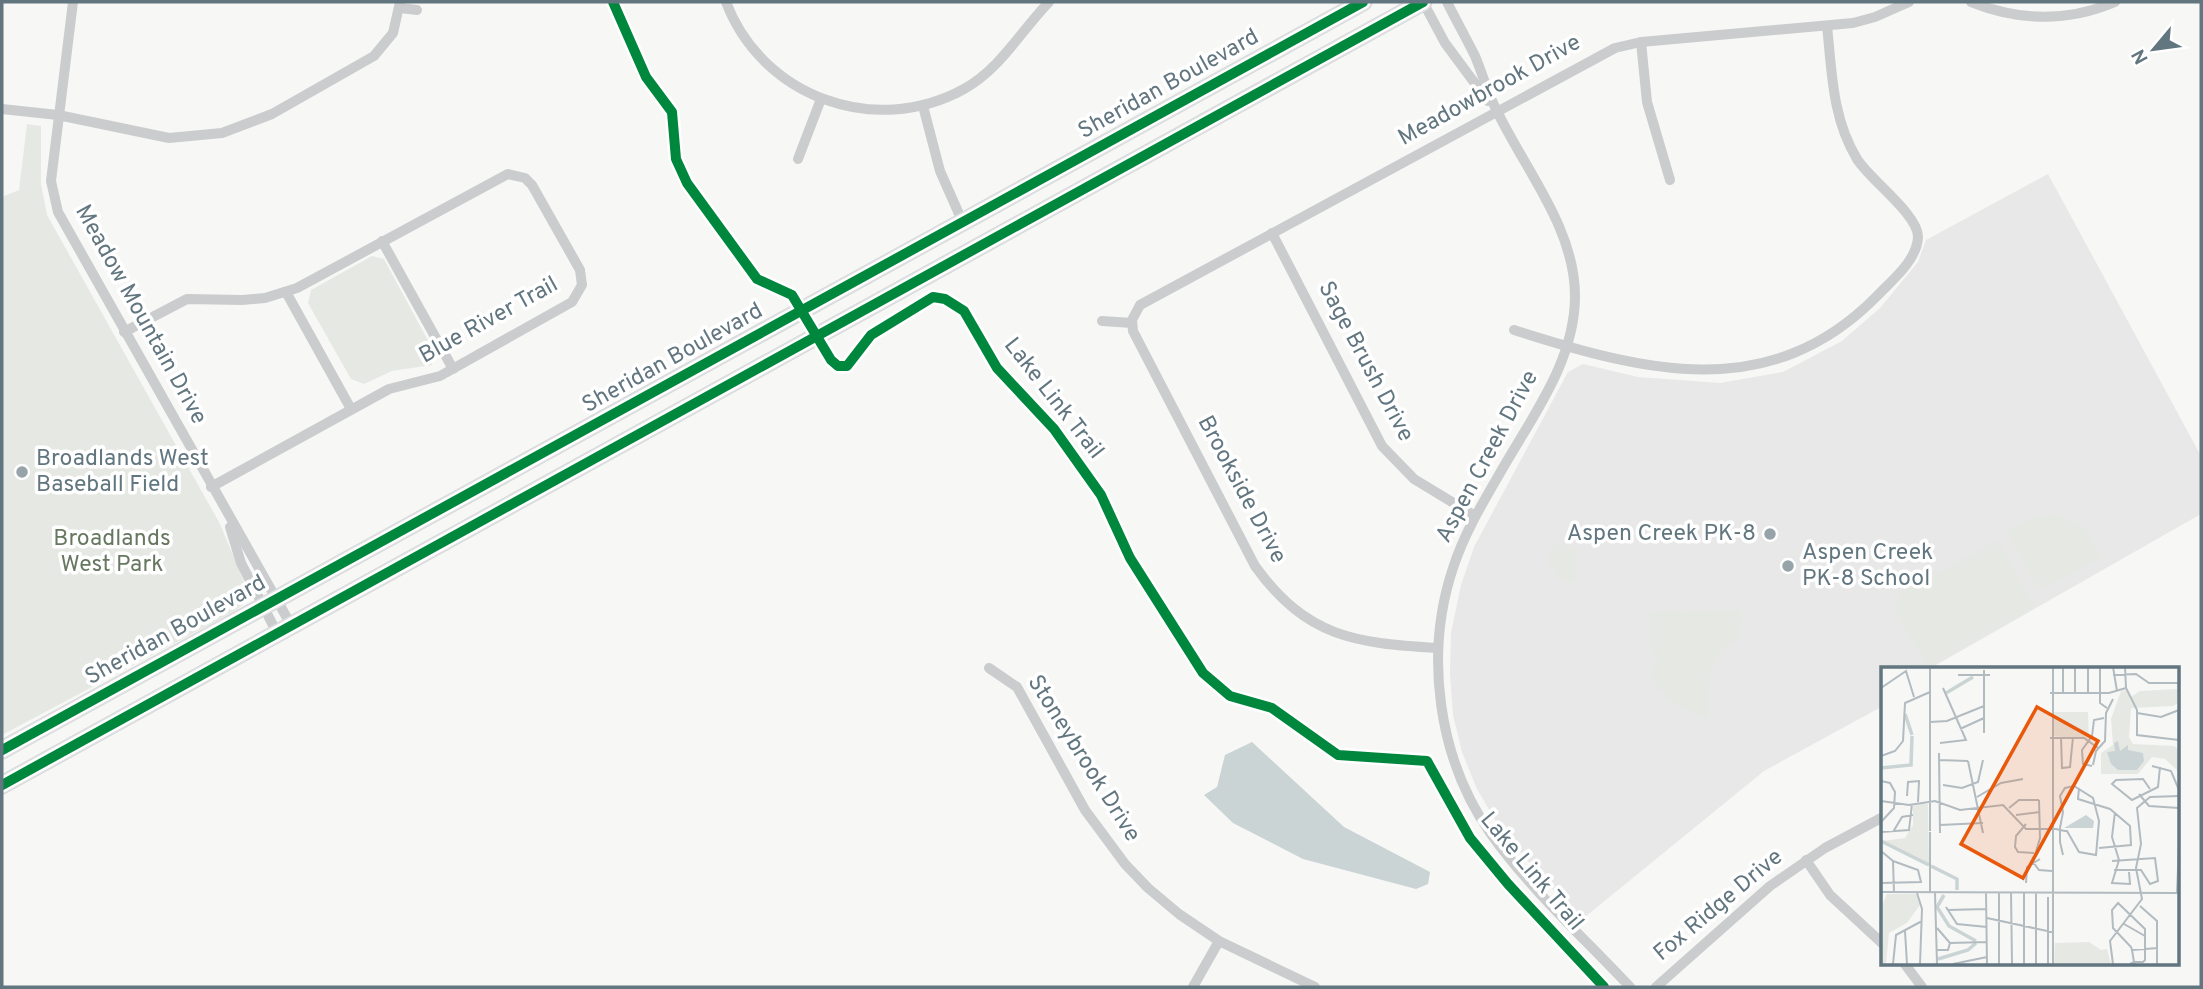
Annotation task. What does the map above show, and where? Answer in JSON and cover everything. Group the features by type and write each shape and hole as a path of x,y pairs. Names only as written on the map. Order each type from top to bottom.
{"main road":[{"name":"Sheridan Boulevard","path":"2,750 1363,2"},
{"path":"2,785 1423,2"}],"street":[{"name":"Meadow Mountain Drive","path":"73,2 51,181 58,212 211,487 284,629"},
{"path":"726,2 755,53 788,82 821,99 875,111 923,106 965,89 1003,58 1049,2"},
{"name":"Aspen Creek Drive","path":"1423,2 1445,43 1496,111"},
{"name":"Aspen Creek Drive","path":"1447,2 1475,58 1496,111 1560,227 1568,248 1575,294 1567,347 1559,370 1475,516 1452,568 1444,599 1438,648 1442,710 1448,741 1474,806 1510,858 1630,987"},
{"name":"Meadowbrook Drive","path":"1132,323 1140,305 1594,57 1641,42 1827,26 1875,17 1909,2"},
{"path":"1970,2 2015,16 2040,18 2089,12 2115,2"},
{"path":"2,109 58,115 169,138 196,137 235,129 272,114 374,56 393,33 400,5 416,10"},
{"path":"1514,330 1567,347 1636,364 1713,371 1766,363 1823,340 1849,322 1899,273 1911,256 1918,236 1915,224 1858,160 1838,118 1827,26"},
{"path":"1641,42 1647,102 1670,180"},
{"path":"798,159 821,99"},
{"path":"923,106 940,171 962,223"},
{"path":"124,332 187,299 242,300 286,292 508,174 509,162"},
{"name":"Blue River Trail","path":"211,487 388,389 424,383 572,302 587,279 532,185 525,178 508,174"},
{"name":"Sage Brush Drive","path":"1272,233 1382,446 1414,479 1475,516"},
{"path":"382,241 453,369"},
{"path":"286,292 351,409"},
{"path":"1102,321 1132,323"},
{"name":"Brookside Drive","path":"1132,323 1255,566 1269,585 1308,619 1331,632 1378,645 1438,648"},
{"name":"Meadow Mountain Drive","path":"226,515 241,563 271,603 284,629"},
{"name":"Stoneybrook Drive","path":"989,668 1017,687 1085,810 1125,864 1179,914 1220,941 1315,987"},
{"name":"Fox Ridge Drive","path":"1656,987 1735,914 1806,860 1881,818"},
{"path":"1806,860 1830,895 1881,942"},
{"path":"1193,987 1220,941"},
{"path":"1905,964 1922,987"}],"shaded area":[{"name":"Aspen Creek PK-8 School","path":"2048,174 2201,456 2201,514 1933,667 1881,667 1881,707 1764,771 1580,921 1501,830 1477,789 1462,752 1453,715 1451,633 1461,585 1474,547 1568,372 1583,364 1638,377 1720,383 1783,372 1842,341 1880,308 1918,262 1926,240"},
{"path":"1252,742 1344,827 1430,872 1428,884 1416,889 1303,859 1233,823 1204,795 1217,787 1225,755"}],"green space":[{"name":"Broadlands West Park","path":"27,124 41,126 41,184 47,215 220,524 248,591 244,604 233,612 2,735 2,197 19,190"},
{"path":"372,256 384,259 433,350 432,365 392,371 364,384 351,379 308,303 311,290"},
{"path":"2055,514 2082,524 2102,556 2046,588 2035,583 2006,531 2037,517"},
{"path":"1998,540 2035,607 1928,667 1894,610 1900,593"},
{"path":"1564,542 1567,548 1576,548 1576,580 1571,583 1559,578 1548,561 1554,545"},
{"path":"1742,610 1740,637 1728,645 1714,662 1709,682 1709,719 1674,703 1649,673 1657,666 1655,655 1650,650 1650,612"}],"cycle path":[{"name":"Lake Link Trail","path":"613,2 646,77 672,112 676,159 687,183 757,279 792,295 831,360 838,366 847,366 871,335 933,297 945,299 964,311 997,368 1054,429 1101,495 1130,558 1203,673 1230,696 1272,708 1338,755 1427,761 1470,838 1508,884 1604,987"},
{"path":"2,750 1363,2"},
{"path":"2,785 1423,2"}],"place":[{"name":"Broadlands West Baseball Field","path":"22,472"},
{"name":"Aspen Creek PK-8","path":"1770,534"},
{"name":"Aspen Creek PK-8 School","path":"1788,566"}]}
